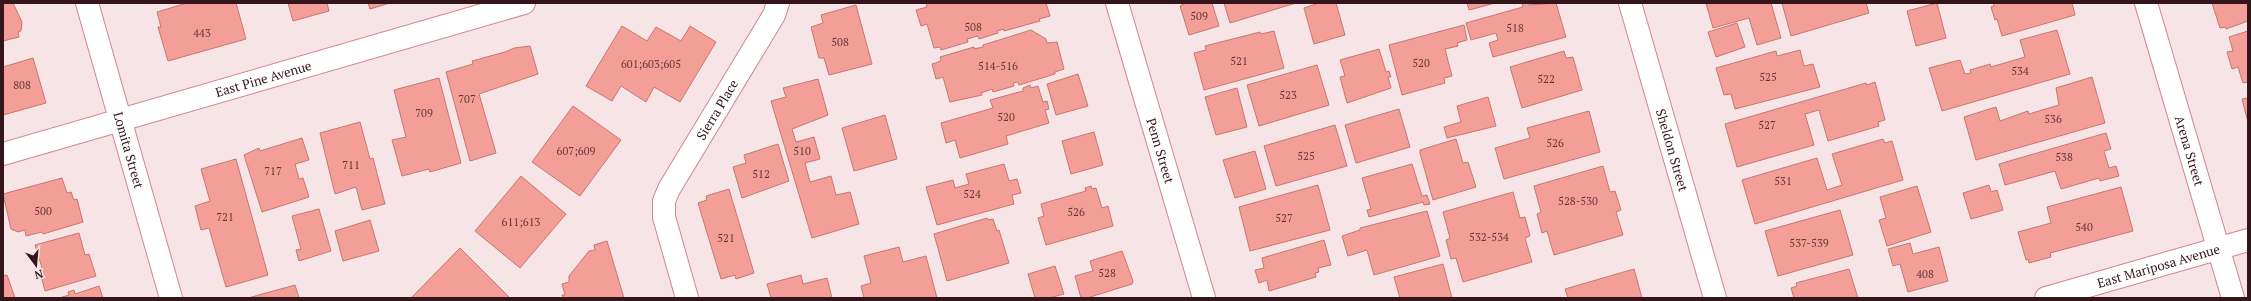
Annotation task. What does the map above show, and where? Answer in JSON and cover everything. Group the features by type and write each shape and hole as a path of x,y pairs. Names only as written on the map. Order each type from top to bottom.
{"street":[{"name":"Lomita Street","path":"87,3 171,298"},
{"name":"East Pine Avenue","path":"3,154 524,3"},
{"name":"Sierra Place","path":"687,298 664,217 664,201 669,188 774,15 778,3"},
{"name":"Penn Street","path":"1117,3 1204,298"},
{"name":"Sheldon Street","path":"1630,3 1714,298"},
{"name":"Arena Street","path":"2146,3 2233,298"},
{"name":"East Mariposa Avenue","path":"2046,298 2248,240"}],"building":[{"path":"3,3 13,3 22,22 21,31 18,32 19,37 3,41"},
{"path":"187,3 236,3 246,39 168,61 158,27 161,27 157,12"},
{"path":"288,3 327,3 329,11 293,21"},
{"path":"368,3 390,3 370,9"},
{"path":"926,3 1046,3 1050,16 1039,19 1040,21 1004,31 1004,29 997,31 998,33 979,39 978,36 967,39 968,42 941,50 940,47 934,48 927,24 921,26 916,10 927,7"},
{"path":"1185,3 1212,3 1219,26 1189,35 1180,6"},
{"path":"1224,3 1296,3 1230,23"},
{"path":"1319,3 1336,3 1345,35 1314,44 1304,8"},
{"path":"1467,3 1495,3 1469,10"},
{"path":"1522,3 1528,3 1529,5 1556,3 1566,37 1493,57 1489,43 1498,40 1496,33 1471,40 1466,23 1523,7"},
{"path":"1706,3 1771,3 1781,38 1757,45 1749,18 1713,28"},
{"path":"1782,3 1866,3 1869,13 1791,36"},
{"path":"1937,3 1946,38 1916,46 1907,11"},
{"path":"1993,3 2072,3 2075,15 2002,36 1997,19 1995,20 1991,7 1994,6"},
{"path":"2212,3 2248,3 2248,21 2226,29 2226,27 2220,28"},
{"path":"856,5 872,64 829,75 824,58 819,58 811,27 823,23 821,15"},
{"path":"1737,23 1745,47 1716,57 1708,32"},
{"path":"1464,25 1467,40 1457,43 1458,46 1445,49 1452,76 1444,78 1445,83 1402,95 1389,45"},
{"path":"622,26 647,41 656,27 681,41 690,26 716,42 680,102 654,87 646,102 621,86 612,101 586,86"},
{"path":"1031,30 1046,39 1047,43 1057,42 1064,69 1055,72 1055,74 1019,85 1018,82 1013,83 1014,86 993,92 992,89 981,93 982,95 950,102 943,77 936,79 932,64 941,61 940,57 974,47 974,49 983,47 983,45"},
{"path":"2057,30 2070,74 1942,111 1929,68 1960,60 1965,74 1971,73 1970,70 1990,64 1991,67 2025,57 2020,40"},
{"path":"1274,31 1284,68 1204,90 1194,53 1206,50 1205,46 1260,32 1261,34"},
{"path":"2248,31 2248,82 2243,83 2238,67 2232,69 2227,52 2233,51 2229,37"},
{"path":"530,46 538,74 479,94 496,153 470,161 446,72 473,64 472,61 514,48"},
{"path":"1379,49 1386,72 1389,71 1391,77 1388,77 1391,88 1347,103 1340,77 1345,76 1340,60"},
{"path":"1800,50 1804,66 1813,64 1820,87 1735,109 1731,94 1724,95 1716,68 1776,51 1777,56"},
{"path":"1564,51 1566,58 1573,57 1582,90 1522,108 1510,67"},
{"path":"33,58 46,103 3,115 3,67"},
{"path":"1317,65 1329,105 1259,126 1247,85"},
{"path":"1078,74 1088,106 1056,115 1047,84"},
{"path":"2092,77 2105,123 1976,160 1964,117 1996,107 2000,121 2028,111 2029,114 2059,105 2056,88"},
{"path":"439,78 461,163 430,172 429,169 402,176 392,140 406,137 394,90"},
{"path":"818,79 828,115 792,129 796,142 814,137 820,159 805,163 810,182 831,176 836,195 850,192 859,224 812,238 771,101 786,97 783,88"},
{"path":"1875,82 1885,120 1878,122 1879,126 1828,141 1819,110 1805,114 1814,145 1737,167 1725,124 1866,83 1867,85"},
{"path":"1030,85 1031,88 1038,86 1043,102 1047,101 1049,109 1045,110 1049,123 1006,136 1008,144 960,158 955,140 946,143 941,123 993,108 990,100 1023,91 1023,88"},
{"path":"1237,88 1247,127 1216,135 1205,97"},
{"path":"1488,97 1496,126 1447,138 1444,127 1461,122 1457,106"},
{"path":"2248,98 2248,122 2242,99"},
{"path":"573,106 621,140 580,196 532,162"},
{"path":"1399,109 1410,147 1356,163 1345,125"},
{"path":"1589,111 1600,152 1504,179 1495,148 1530,138 1527,128"},
{"path":"885,115 897,159 854,171 842,128"},
{"path":"360,122 370,159 373,158 385,204 362,210 356,187 335,194 320,133"},
{"path":"1335,125 1347,166 1276,186 1264,146"},
{"path":"1094,132 1103,165 1071,174 1062,141"},
{"path":"2106,133 2111,149 2104,151 2109,168 2116,166 2119,176 2100,181 2099,178 2061,189 2055,171 2005,185 1999,164"},
{"path":"302,138 309,160 295,164 299,179 303,178 309,197 262,212 244,155 259,148 260,151"},
{"path":"1456,139 1463,163 1468,162 1476,187 1433,200 1420,150"},
{"path":"1883,139 1885,143 1892,141 1903,180 1755,224 1742,180 1817,158 1827,190 1842,185 1832,154"},
{"path":"778,144 789,181 742,198 733,167 746,163 744,155"},
{"path":"1255,151 1266,189 1235,198 1223,160"},
{"path":"236,159 268,275 226,287 209,228 201,230 195,206 210,201 201,169"},
{"path":"1004,164 1009,181 1017,179 1021,193 1012,195 1014,204 937,225 926,187 953,180 955,188 969,184 966,174"},
{"path":"1412,164 1422,196 1427,195 1430,204 1424,205 1423,202 1369,217 1367,210 1371,209 1362,178"},
{"path":"1603,166 1610,192 1615,191 1621,210 1616,212 1623,235 1554,255 1547,231 1542,233 1537,214 1541,212 1534,186"},
{"path":"521,176 566,214 520,268 475,231"},
{"path":"62,178 67,193 71,192 74,200 77,199 83,222 43,234 42,232 26,236 25,230 18,232 11,229 3,194"},
{"path":"1318,185 1330,230 1250,251 1239,207"},
{"path":"1989,185 1991,192 1997,190 2003,210 1971,219 1963,193"},
{"path":"1091,186 1092,189 1096,188 1102,208 1108,206 1113,226 1046,245 1038,218 1044,216 1041,204 1086,191 1085,188"},
{"path":"1917,186 1931,232 1887,246 1879,220 1886,218 1880,197"},
{"path":"2121,187 2133,231 2050,253 2051,257 2029,263 2028,259 2026,260 2018,232 2051,223 2047,207"},
{"path":"729,189 754,273 736,279 735,275 721,279 698,203 707,200 706,196"},
{"path":"1513,192 1520,218 1525,217 1530,236 1525,238 1532,262 1463,282 1456,258 1451,259 1446,240 1450,238 1443,212"},
{"path":"319,209 331,251 299,261 296,250 301,249 292,216"},
{"path":"1840,210 1853,255 1778,276 1765,231"},
{"path":"1427,211 1440,256 1374,275 1367,250 1348,256 1342,236 1360,230 1360,228"},
{"path":"987,218 988,220 993,219 997,231 999,230 1009,263 947,281 934,234"},
{"path":"370,220 379,251 343,261 335,231"},
{"path":"79,233 85,255 89,254 96,276 45,291 40,272 43,271 35,245"},
{"path":"1324,240 1331,265 1318,268 1319,272 1315,273 1316,277 1269,291 1267,280 1259,283 1255,270 1264,268 1262,258"},
{"path":"607,241 624,298 563,298 562,295 565,295 562,284 569,282 569,276 589,251 595,250 594,245"},
{"path":"1910,243 1913,254 1939,247 1948,281 1908,292 1900,264 1893,266 1888,249"},
{"path":"899,247 903,262 926,256 937,298 864,298 861,286 871,283 864,256"},
{"path":"460,248 510,298 411,298"},
{"path":"1122,251 1133,281 1132,284 1087,298 1081,298 1075,276 1093,271 1090,261"},
{"path":"1443,264 1452,298 1400,298 1394,277"},
{"path":"1055,266 1064,294 1049,298 1035,298 1028,274"},
{"path":"1634,269 1642,298 1568,298 1565,289"},
{"path":"1849,269 1858,298 1794,298 1791,288 1797,286 1796,283"},
{"path":"7,275 15,298 3,298 3,276"},
{"path":"801,275 803,284 827,278 832,298 771,298 767,284"},
{"path":"295,285 299,298 248,298"},
{"path":"99,286 103,298 59,298 69,295 68,292 74,290 75,294"}]}
